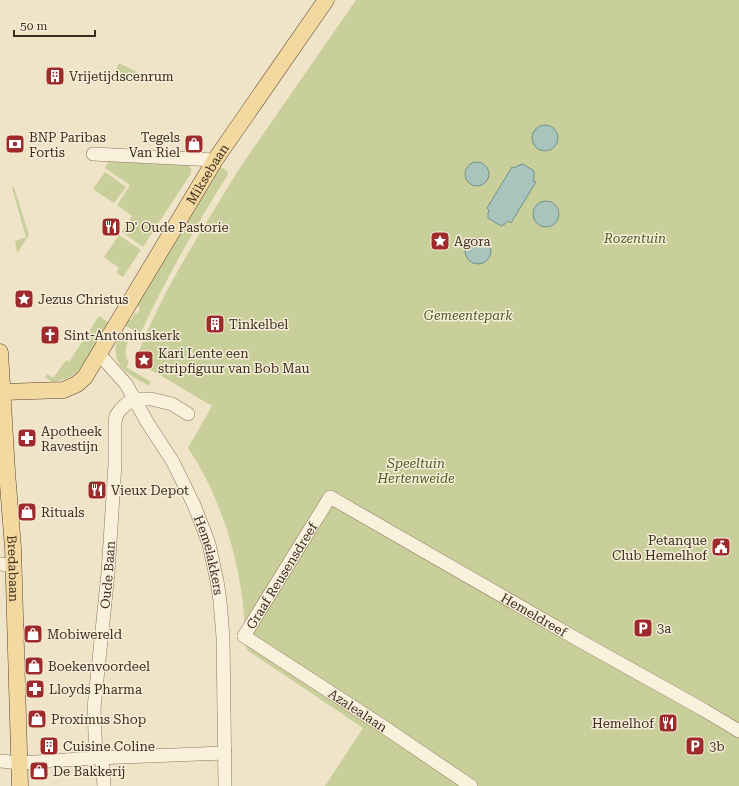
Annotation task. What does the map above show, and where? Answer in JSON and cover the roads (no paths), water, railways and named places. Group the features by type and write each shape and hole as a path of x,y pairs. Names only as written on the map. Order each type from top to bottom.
{"main road":[{"name":"Miksebaan","path":"1,392 64,390 77,384 85,377 215,160 326,0"},
{"name":"Bredabaan","path":"0,352 7,565 20,763 20,786"}],"street":[{"path":"93,154 215,160"},
{"name":"Hemelakkers","path":"99,354 126,384 147,422 173,462 203,528 212,556 220,601 223,637 225,786"},
{"path":"134,399 151,399 172,404 188,414"},
{"name":"Oude Baan","path":"104,786 99,758 94,708 108,573 115,469 115,423 116,416 120,410 134,399"},
{"name":"Graaf Reusensdreef","path":"223,637 244,636 330,496"},
{"name":"Hemeldreef","path":"330,496 739,731"},
{"name":"Azalealaan","path":"244,636 471,786"},
{"path":"0,761 20,763 225,753"}],"water":[{"path":"545,125 554,129 558,138 554,147 545,151 536,147 532,138 536,129"},
{"path":"477,162 482,163 488,169 488,179 482,185 477,186 472,185 466,179 465,174 466,169 472,163"},
{"path":"523,164 534,171 533,181 536,182 511,223 508,221 501,226 488,218 489,210 487,208 512,167 515,168"},
{"path":"546,201 555,205 559,214 555,223 546,227 537,223 533,214 537,205"},
{"path":"478,238 487,242 491,251 487,260 478,264 469,260 465,251 469,242"}],"place":[{"name":"Vrijetijdscenrum","path":"55,76"},
{"name":"BNP Paribas Fortis","path":"15,144"},
{"name":"Tegels Van Riel","path":"194,144"},
{"name":"D' Oude Pastorie","path":"111,227"},
{"name":"Agora","path":"440,241"},
{"name":"Jezus Christus","path":"24,299"},
{"name":"Tinkelbel","path":"215,324"},
{"name":"Sint-Antoniuskerk","path":"50,335"},
{"name":"Kari Lente een stripfiguur van Bob Mau","path":"144,360"},
{"name":"Apotheek Ravestijn","path":"27,438"},
{"name":"Vieux Depot","path":"97,490"},
{"name":"Rituals","path":"27,512"},
{"name":"Petanque Club Hemelhof","path":"721,547"},
{"name":"3a","path":"643,628"},
{"name":"Mobiwereld","path":"33,634"},
{"name":"Boekenvoordeel","path":"34,666"},
{"name":"Lloyds Pharma","path":"35,689"},
{"name":"Proximus Shop","path":"37,719"},
{"name":"Hemelhof","path":"668,723"},
{"name":"Cuisine Coline","path":"49,746"},
{"name":"3b","path":"695,746"},
{"name":"De Bakkerij","path":"39,771"}],"park label":[{"name":"Rozentuin","path":"635,238"},
{"name":"Gemeentepark","path":"468,315"},
{"name":"Speeltuin Hertenweide","path":"416,470"}]}
